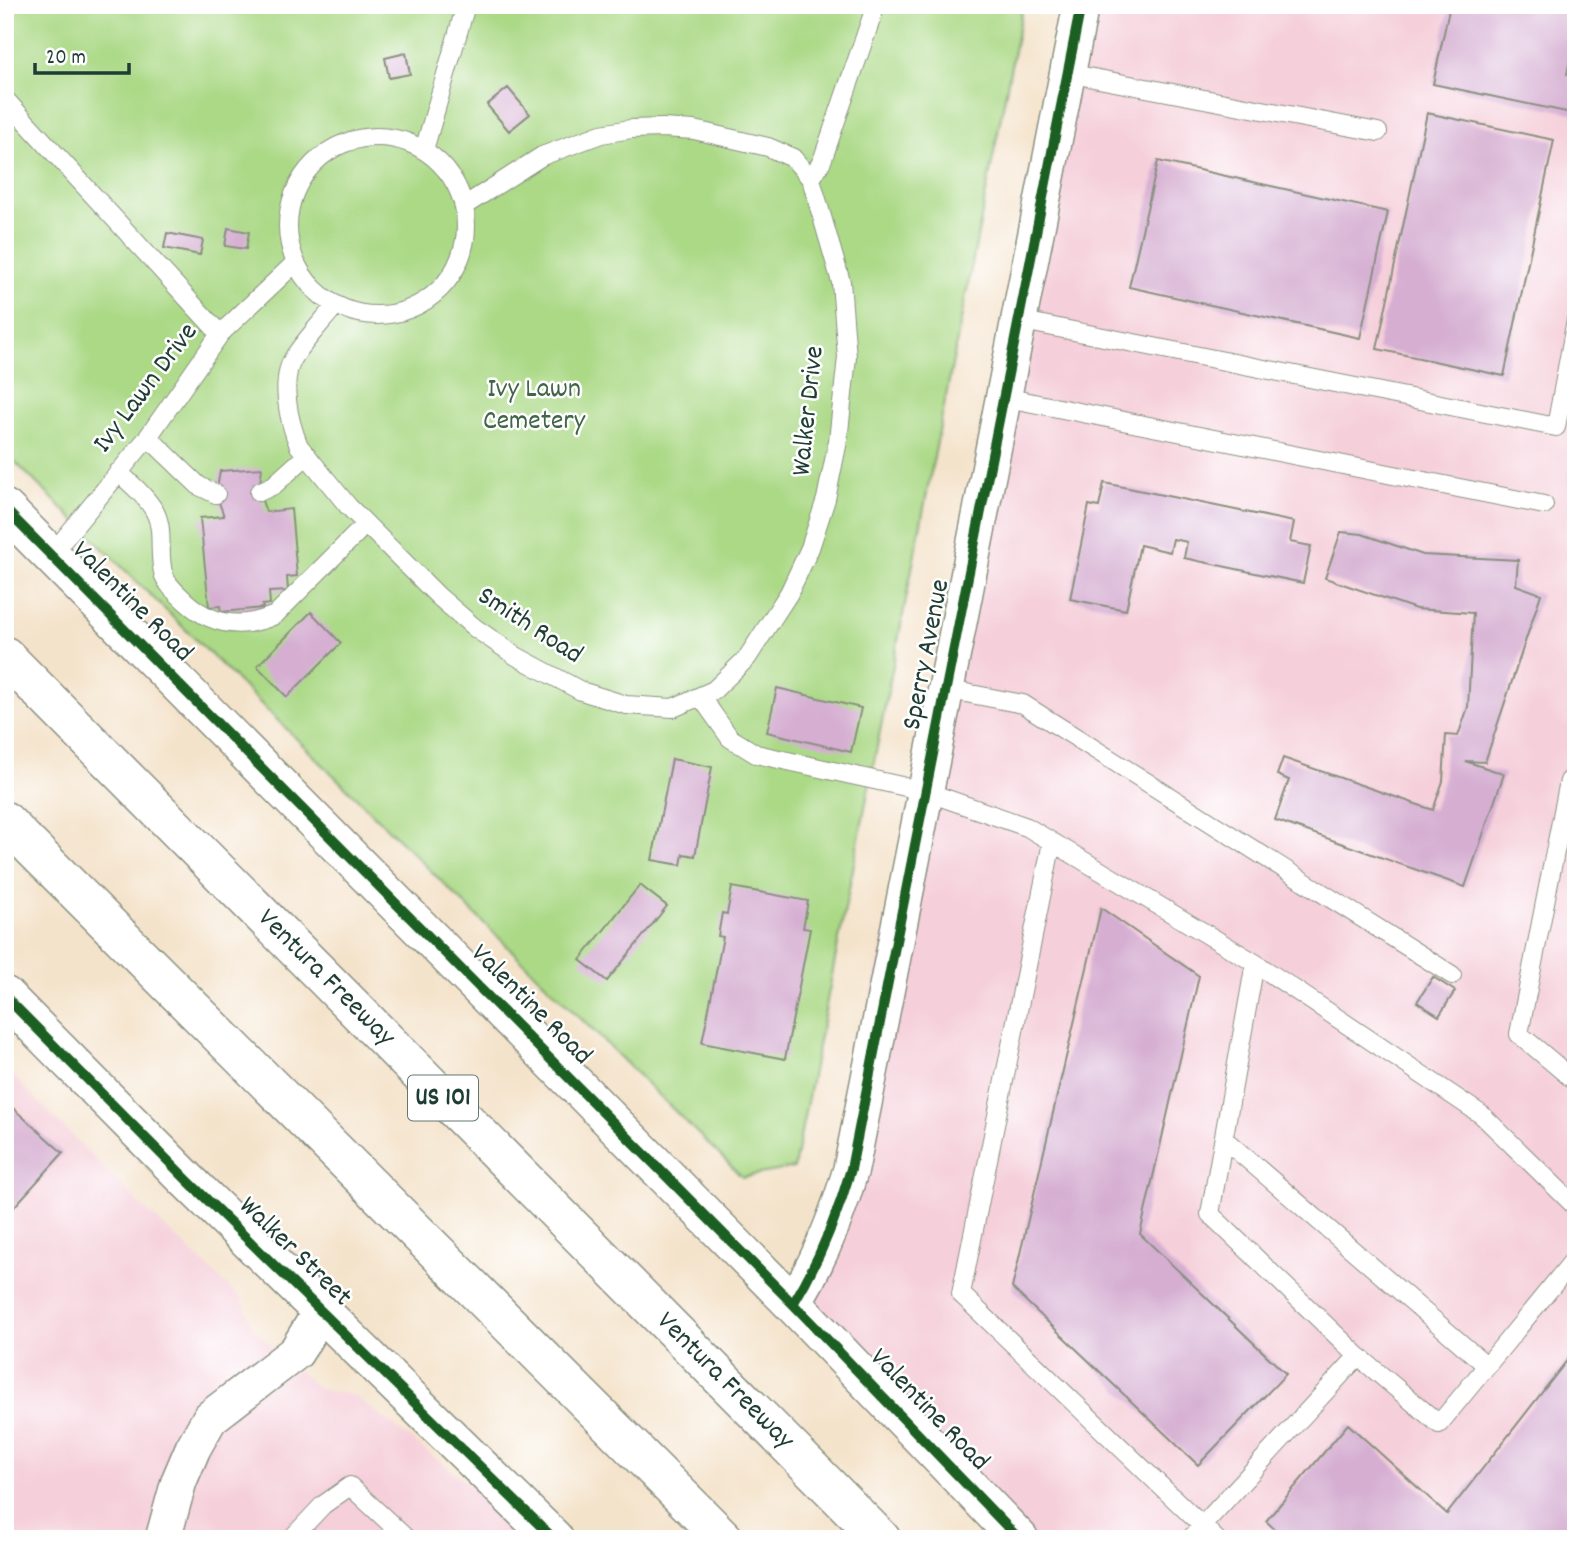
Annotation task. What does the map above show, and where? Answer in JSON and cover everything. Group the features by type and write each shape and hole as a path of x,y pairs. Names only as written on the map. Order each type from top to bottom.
{"main road":[{"name":"Valentine Road","path":"5,509 793,1304 1019,1539"},
{"name":"Ventura Freeway","path":"5,656 881,1539"},
{"path":"5,821 724,1539"},
{"name":"Walker Street","path":"5,996 187,1180 554,1539"}],"street":[{"name":"Sperry Avenue","path":"793,1304 830,1234 851,1169 1081,5"},
{"path":"163,1539 179,1481 210,1418 296,1352 321,1311"}],"lane":[{"path":"424,150 466,5"},
{"path":"464,206 542,156 591,137 631,129 694,130 768,148 793,158 811,179 822,161 876,5"},
{"path":"1067,73 1378,132"},
{"path":"5,100 220,334"},
{"path":"369,137 398,139 424,150 442,165 456,184 464,206 466,235 459,263 443,287 420,305 392,314 363,314 335,306 311,288 295,263 287,235 289,207 299,180 317,159 341,144 369,137"},
{"name":"Walker Drive","path":"701,697 738,670 789,593 810,548 826,499 838,442 847,357 841,282 811,179"},
{"name":"Ivy Lawn Drive","path":"51,555 148,437 220,334 295,263"},
{"name":"Smith Road","path":"335,306 292,359 288,410 294,434 307,455 348,506 438,596 475,628 516,656 559,680 592,695 626,705 673,708 701,697"},
{"path":"1018,320 1556,427 1576,320"},
{"path":"1003,397 1545,505"},
{"path":"148,437 199,486 216,494"},
{"path":"259,492 275,485 307,455"},
{"path":"118,472 148,501 156,514 165,578 200,614 215,621 265,620 275,615 366,524"},
{"path":"945,689 1023,704 1452,975"},
{"path":"701,697 730,738 763,757 924,791 1027,827 1255,963 1482,1115 1576,1207"},
{"path":"1576,776 1569,780 1519,1034 1576,1082"},
{"path":"1052,842 961,1294 1196,1532 1216,1539"},
{"path":"1255,963 1210,1214 1358,1356 1439,1424 1576,1257"},
{"path":"1224,1139 1487,1366"},
{"path":"1196,1532 1358,1356"},
{"path":"291,1539 323,1505 350,1486 407,1539"}],"shaded area":[{"path":"1081,5 1576,5 1576,1539 1019,1539 793,1304 813,1270"},
{"path":"5,1068 141,1205 243,1300 252,1327 318,1389 355,1396 540,1539 5,1539"}],"green space":[{"name":"Ivy Lawn Cemetery","path":"5,5 1023,5 794,1168 742,1177 5,452"}],"building":[{"path":"1450,5 1576,5 1576,31 1567,74 1576,76 1576,114 1433,84"},
{"path":"406,53 410,74 389,78 385,58"},
{"path":"508,88 530,114 509,131 487,105"},
{"path":"1427,113 1554,140 1504,376 1377,349"},
{"path":"1158,161 1388,212 1360,338 1129,287"},
{"path":"228,228 249,232 246,249 225,246"},
{"path":"167,233 203,240 200,255 164,248"},
{"path":"262,468 259,492 266,512 291,509 297,576 287,577 288,591 269,592 270,604 262,605 263,608 221,612 220,606 209,607 200,518 224,516 216,494 220,471"},
{"path":"1104,483 1294,522 1290,542 1311,546 1303,583 1184,558 1187,542 1173,539 1170,552 1140,545 1126,610 1070,599 1089,505 1099,507"},
{"path":"1341,532 1362,534 1423,555 1518,560 1516,585 1541,594 1485,762 1465,761 1504,774 1465,887 1275,820 1289,780 1277,775 1283,758 1433,810 1443,781 1446,735 1458,736 1468,707 1473,613 1416,609 1325,578"},
{"path":"311,612 341,643 287,697 257,666"},
{"path":"777,688 861,708 851,752 767,732"},
{"path":"672,759 712,767 695,856 683,854 681,865 652,860"},
{"path":"640,885 667,906 607,981 580,960"},
{"path":"732,887 808,901 803,928 810,929 785,1059 702,1043 723,937 718,936 722,913 727,914"},
{"path":"1101,908 1199,976 1140,1234 1286,1374 1198,1465 1012,1288"},
{"path":"1433,977 1455,991 1439,1016 1417,1002"},
{"path":"5,1101 63,1153 5,1217"},
{"path":"1576,1349 1576,1539 1285,1539 1266,1521 1348,1424 1447,1514"}],"cycle path":[{"path":"793,1304 826,1238 851,1169 1081,5"},
{"path":"5,509 793,1304 1019,1539"},
{"path":"5,996 187,1180 554,1539"}]}
